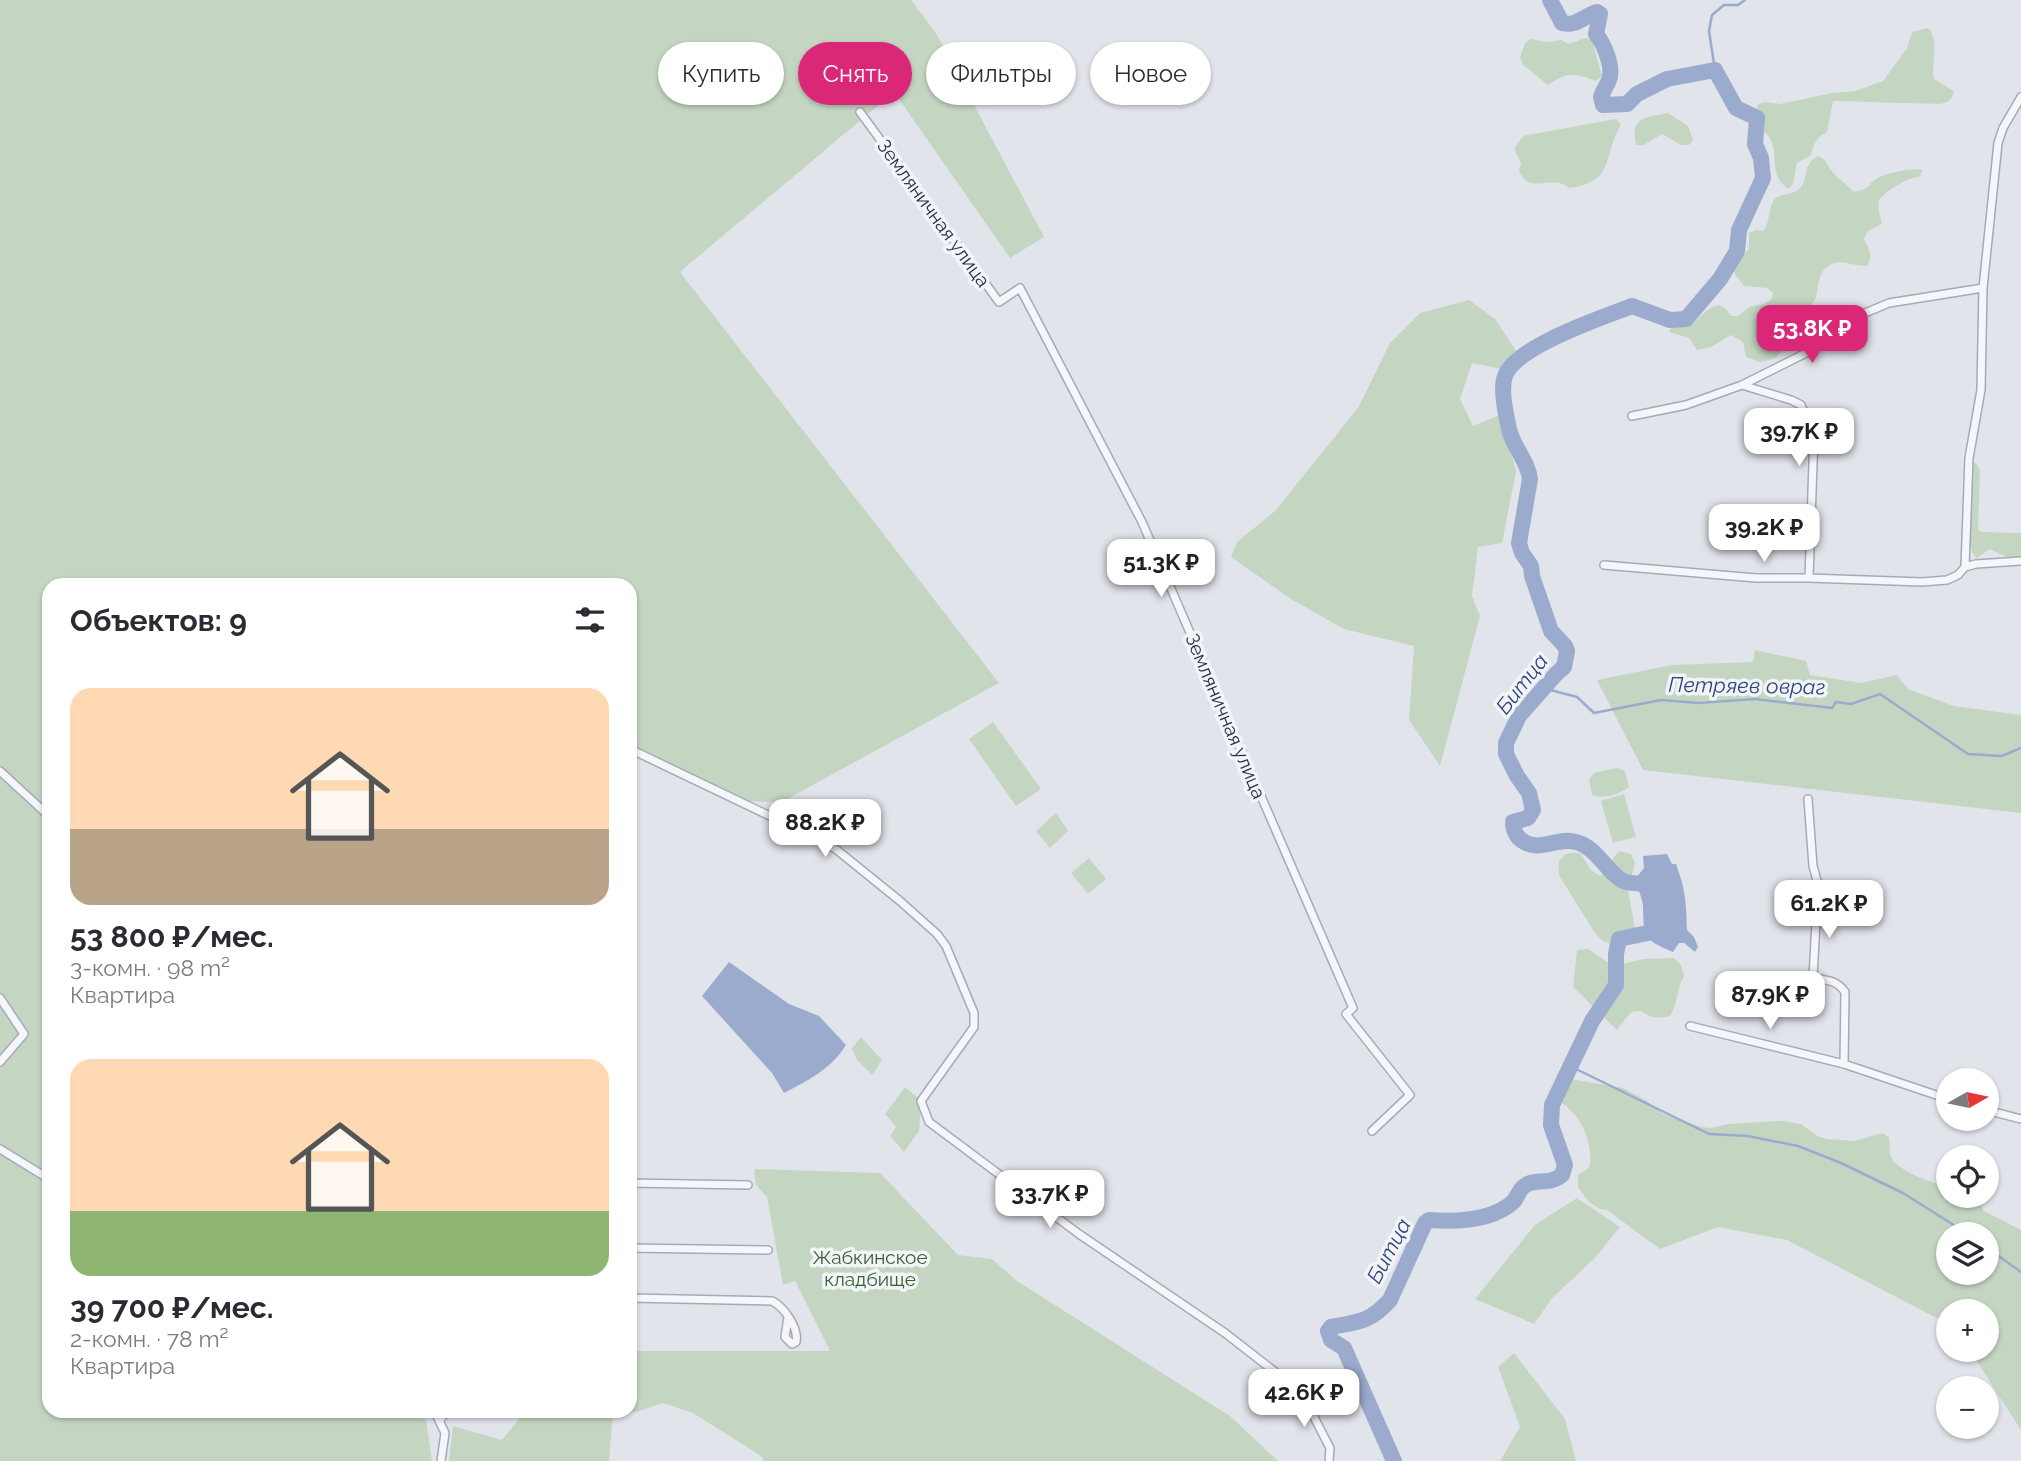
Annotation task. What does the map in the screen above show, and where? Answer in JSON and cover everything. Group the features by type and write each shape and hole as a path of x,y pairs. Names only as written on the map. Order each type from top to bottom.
{"street":[{"path":"1965,567 1969,458 1980,390 1983,288 1998,143 2003,128 2021,97"},
{"name":"Земляничная улица","path":"860,112 999,302 1020,288 1142,522 1353,1009 1346,1014 1410,1095 1372,1130"},
{"path":"1632,416 1685,405 1742,385 1814,349 1865,313 1889,303 1983,288"},
{"path":"1742,385 1801,405 1814,435 1809,578"},
{"path":"1604,565 1756,579 1922,582 1947,580 1958,575 1965,567 1976,564 2021,561"},
{"path":"637,752 838,850 937,934 946,946 974,1013 974,1027 921,1101 929,1122 1079,1234 1225,1333 1301,1392 1330,1448 1329,1461"},
{"path":"0,771 42,810"},
{"path":"1808,799 1813,866 1818,884 1813,978 1835,982 1845,992 1844,1064"},
{"path":"0,998 24,1034 0,1062"},
{"path":"1689,1026 1844,1064 1936,1095"},
{"path":"1999,1113 2021,1119"},
{"path":"0,1149 42,1175"},
{"path":"637,1183 748,1185"},
{"path":"637,1248 768,1250"},
{"path":"637,1298 772,1301 781,1306 788,1317"},
{"path":"440,1420 445,1433 441,1461"}],"green space":[{"path":"0,0 911,0 941,42 926,42 926,105 974,105 1044,237 1010,258 903,105 912,105 912,42 798,42 798,105 879,105 680,272 999,683 780,803 734,800 637,748 637,578 42,578 42,1418 422,1418 426,1420 432,1461 0,1461"},
{"path":"1928,28 1935,46 1934,79 1954,91 1951,99 1940,104 1833,101 1827,132 1816,141 1811,155 1797,163 1793,184 1788,189 1777,175 1773,145 1764,132 1761,117 1756,111 1758,104 1780,104 1855,91 1883,81 1907,48 1912,32"},
{"path":"1585,38 1592,40 1602,76 1596,81 1571,75 1561,77 1548,85 1523,65 1520,57 1525,43 1531,39 1546,42 1561,40 1569,44"},
{"path":"1668,113 1688,126 1693,140 1689,145 1681,145 1662,134 1644,145 1636,145 1635,129 1642,120"},
{"path":"1616,119 1621,125 1606,166 1594,180 1569,188 1555,182 1535,184 1524,179 1519,171 1521,163 1514,149 1523,136"},
{"path":"1818,156 1825,160 1834,174 1854,192 1867,188 1874,180 1887,174 1923,170 1919,177 1897,185 1879,201 1882,224 1868,231 1864,239 1870,256 1867,266 1838,262 1825,269 1819,279 1815,300 1804,311 1776,358 1760,362 1746,357 1743,342 1731,335 1711,347 1697,350 1689,338 1669,332 1673,325 1690,324 1713,307 1722,306 1731,316 1738,316 1749,307 1771,300 1773,293 1767,288 1744,286 1735,274 1733,266 1749,249 1749,233 1763,231 1774,200 1799,189 1809,164"},
{"path":"1469,300 1495,319 1519,355 1506,370 1472,363 1460,399 1473,426 1500,415 1516,471 1502,543 1478,547 1472,596 1480,616 1440,766 1409,720 1414,646 1344,629 1291,599 1231,557 1237,542 1275,511 1358,408 1390,343 1420,313"},
{"path":"1972,463 1976,463 1980,470 1978,529 1981,532 2021,533 2021,557 2009,558 1990,549 1977,558 1972,552 1968,528"},
{"path":"1755,650 1806,661 1810,675 1861,683 1897,675 1908,689 1954,706 2021,715 2021,813 1643,770 1597,680 1671,665 1753,662"},
{"path":"993,722 1041,789 1016,806 969,739"},
{"path":"1617,768 1625,771 1629,787 1611,796 1592,795 1589,779 1594,773"},
{"path":"1624,794 1636,837 1613,843 1601,801"},
{"path":"1056,813 1068,831 1050,848 1036,831"},
{"path":"1620,851 1631,854 1635,863 1628,890 1635,929 1631,938 1613,945 1603,941 1595,933 1560,877 1558,866 1564,855 1580,853 1591,870 1600,876"},
{"path":"1089,858 1106,879 1088,894 1071,873"},
{"path":"1588,949 1613,966 1644,959 1674,958 1681,965 1684,976 1670,1016 1655,1017 1641,1011 1631,1012 1617,1030 1573,987 1577,950"},
{"path":"861,1037 882,1060 872,1075 857,1060 852,1048"},
{"path":"1570,1079 1623,1088 1647,1101 1663,1114 1701,1127 1782,1121 1801,1124 1817,1136 1827,1139 1855,1141 1882,1133 1889,1137 1890,1154 1899,1166 1936,1183 1936,1208 1982,1208 2021,1230 2021,1430 1999,1396 1999,1376 1986,1376 1977,1362 1999,1362 1999,1299 1936,1299 1936,1318 1787,1240 1718,1227 1660,1249 1607,1210 1589,1202 1578,1187 1578,1175 1589,1168 1590,1149 1579,1121 1558,1101"},
{"path":"905,1087 921,1101 919,1131 904,1152 890,1136 896,1127 885,1114"},
{"name":"Жабкинское кладбище","path":"754,1169 880,1173 958,1255 992,1259 1017,1281 1230,1416 1278,1461 764,1461 761,1456 693,1413 663,1403 637,1412 637,1351 830,1351 795,1281 783,1285 767,1197 756,1185"},
{"path":"1577,1198 1620,1227 1594,1259 1553,1297 1534,1324 1475,1299 1535,1225"},
{"path":"1514,1353 1565,1419 1576,1461 1500,1461 1520,1427 1498,1367"},
{"path":"519,1418 613,1418 609,1461 449,1461 453,1426 502,1440"}],"water":[{"path":"1667,854 1672,864 1676,864 1682,882 1687,930 1698,947 1695,952 1684,943 1679,943 1673,952 1655,944 1645,931 1636,878 1644,868 1643,856"},
{"path":"729,962 789,1004 819,1016 846,1045 834,1061 784,1093 772,1073 702,996"}],"waterway":[{"name":"Битца","path":"1550,0 1562,23 1572,24 1597,12 1600,14 1596,34 1605,50 1610,69 1609,80 1601,97 1603,105 1627,104 1637,94 1667,79 1715,70 1736,108 1757,118 1755,144 1761,158 1763,178 1739,230 1737,251 1720,279 1686,319 1670,320 1632,306 1561,334 1525,354 1512,365 1505,376 1503,388 1509,429 1530,479 1519,543 1531,566 1551,631 1567,651 1564,667 1519,716 1506,743 1506,754 1529,793 1533,810 1528,818 1513,822 1514,830 1518,837 1532,845 1561,841 1583,845 1596,854 1617,877 1626,882 1650,885 1652,891"},
{"path":"1715,70 1709,31 1712,15 1724,5 1738,5 1745,0"},
{"name":"Петряев овраг","path":"1543,688 1577,697 1594,713 1661,700 1699,703 1755,699 1832,708 1836,702 1851,704 1880,694 1968,754 2002,756 2021,748"},
{"name":"Битца","path":"1394,1461 1344,1348 1331,1340 1328,1331 1331,1327 1370,1317 1390,1300 1425,1223 1429,1220 1451,1221 1484,1217 1513,1202 1526,1185 1552,1180 1562,1175 1565,1165 1551,1125 1552,1105 1592,1021 1616,985 1619,939 1662,930 1662,925"},
{"path":"1570,1066 1709,1134 1748,1136 1798,1146 1841,1163 1903,1193 1949,1222"},
{"path":"1999,1256 2021,1272"}]}
